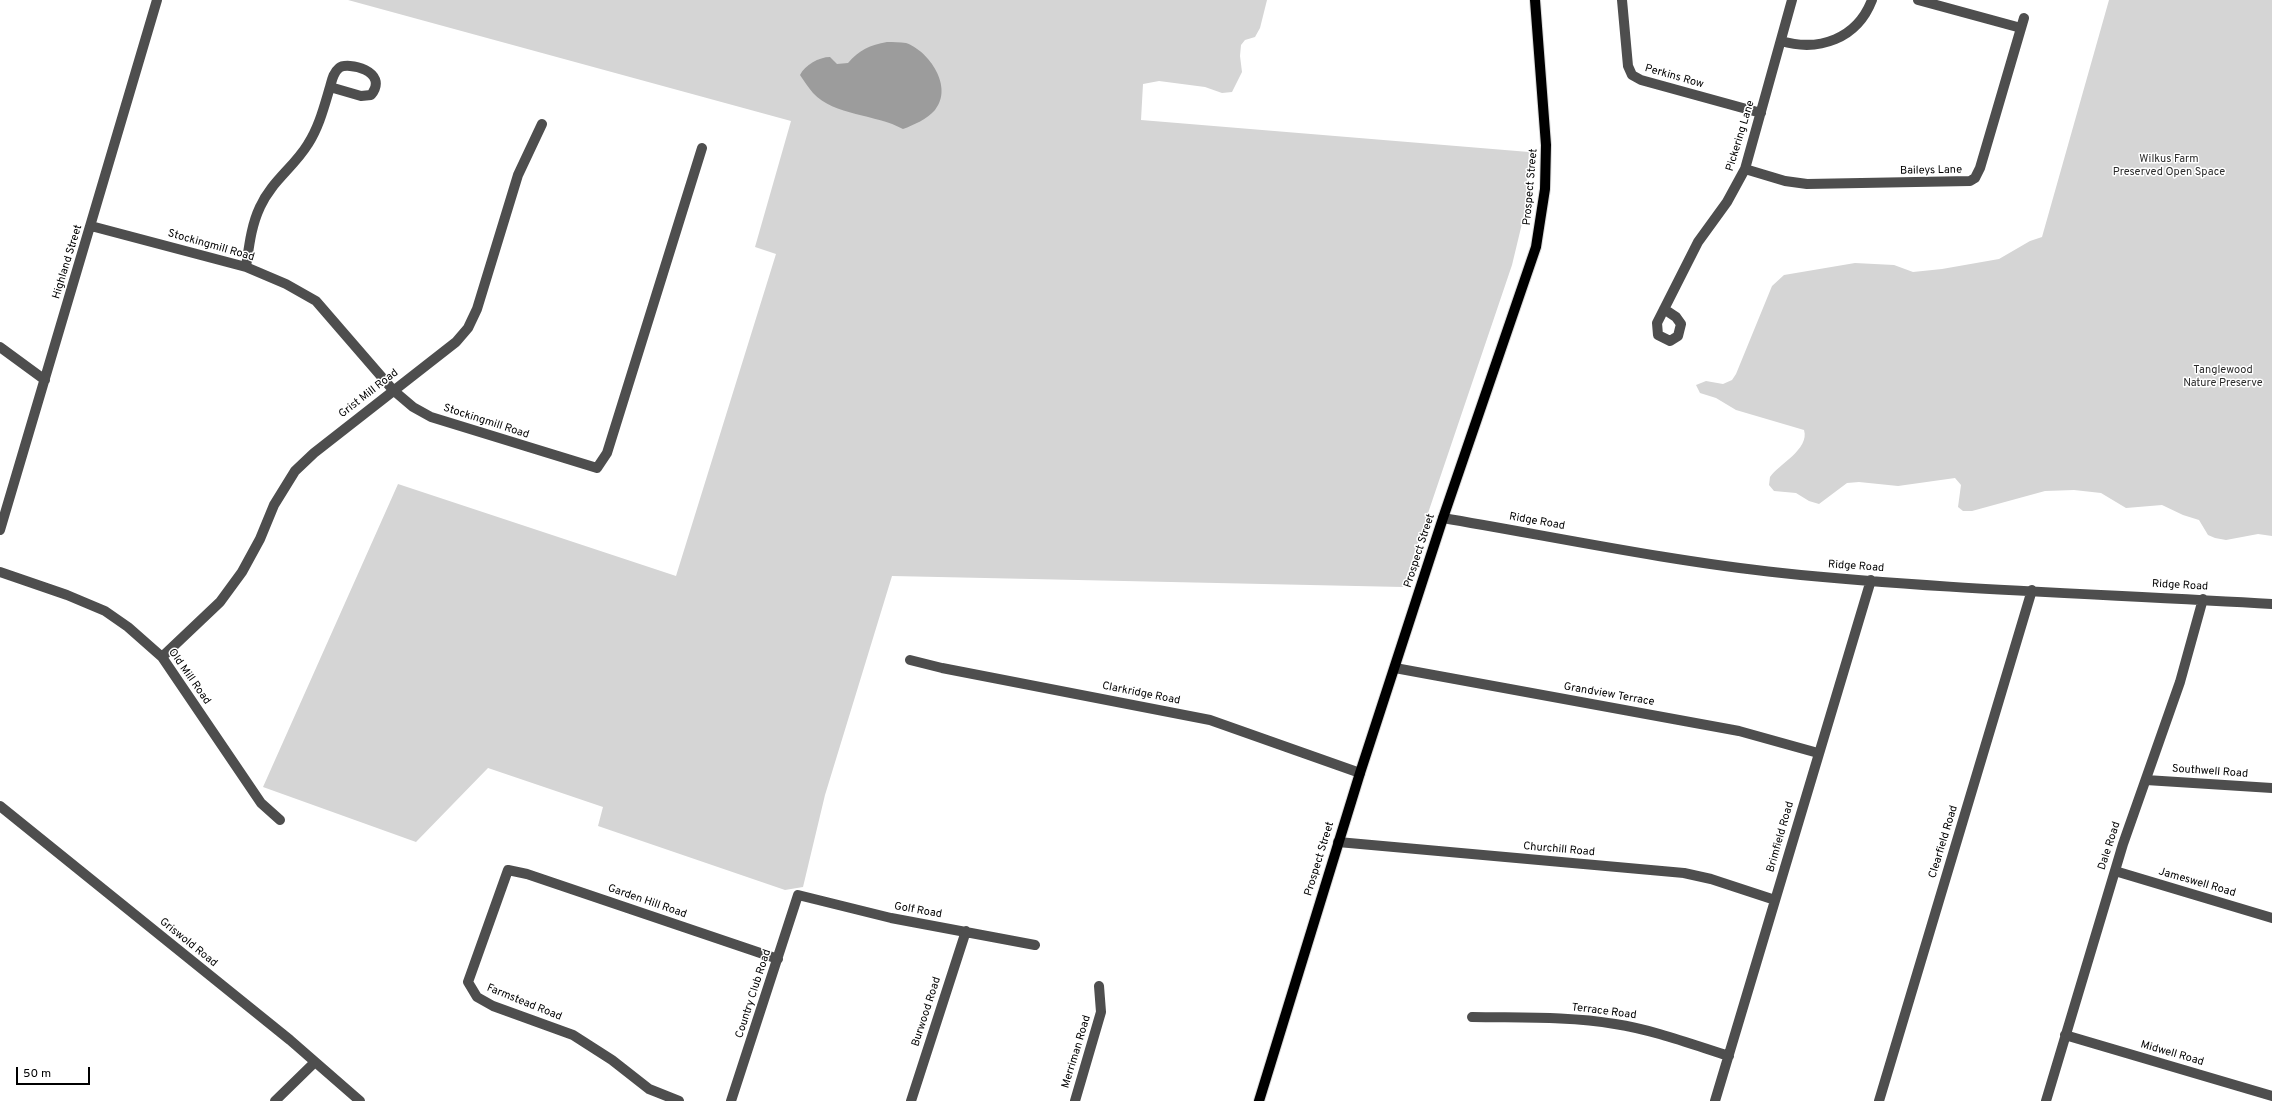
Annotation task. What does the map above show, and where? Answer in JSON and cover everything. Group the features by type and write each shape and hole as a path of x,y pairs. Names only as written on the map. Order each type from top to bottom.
{"main road":[{"name":"Prospect Street","path":"1259,1101 1360,773 1443,518 1527,276 1541,220 1545,189 1546,130 1535,0"}],"street":[{"name":"Highland Street","path":"0,530 157,0"},
{"name":"Perkins Row","path":"1622,0 1628,66 1632,75 1641,80 1761,113"},
{"name":"Pickering Lane","path":"1664,309 1698,242 1727,202 1744,169 1792,0"},
{"path":"1781,41 1812,46 1832,41 1857,25 1863,18 1872,0"},
{"name":"Baileys Lane","path":"1744,169 1785,181 1807,184 1970,181 1975,178 1980,168 2023,23 1918,0"},
{"path":"246,267 252,230 260,207 275,183 308,145 319,123 330,87"},
{"name":"Grist Mill Road","path":"162,656 220,602 237,578 260,539 274,504 295,471 314,453 456,342 468,328 477,309 518,175 542,124"},
{"name":"Stockingmill Road","path":"91,226 246,267 286,284 316,300 393,390 413,407 431,417 597,468 607,453 702,148"},
{"path":"0,347 45,380"},
{"name":"Ridge Road","path":"1443,518 1735,567 1871,580 2272,604"},
{"name":"Old Mill Road","path":"0,572 67,594 105,611 128,627 162,656 261,803 280,820"},
{"name":"Brimfield Road","path":"1715,1101 1871,580"},
{"name":"Clearfield Road","path":"1879,1101 2032,590"},
{"name":"Dale Road","path":"2046,1101 2114,872 2180,682 2203,600"},
{"name":"Clarkridge Road","path":"910,660 942,668 1210,720 1360,773"},
{"name":"Grandview Terrace","path":"1395,668 1739,731 1818,753"},
{"name":"Southwell Road","path":"2146,780 2272,788"},
{"name":"Griswold Road","path":"0,806 315,1062 360,1101"},
{"name":"Churchill Road","path":"1338,842 1684,874 1711,880 1775,900"},
{"name":"Garden Hill Road","path":"508,870 527,874 778,959"},
{"name":"Farmstead Road","path":"508,870 468,982 477,997 493,1006 573,1035 612,1060 649,1089 679,1101"},
{"name":"Jameswell Road","path":"2114,872 2272,918"},
{"name":"Country Club Road","path":"731,1101 798,895"},
{"name":"Golf Road","path":"798,895 891,918 1035,945"},
{"name":"Burwood Road","path":"911,1101 966,931"},
{"name":"Merriman Road","path":"1075,1101 1101,1012 1099,986"},
{"name":"Terrace Road","path":"1472,1017 1570,1019 1616,1024 1662,1035 1729,1056"},
{"name":"Midwell Road","path":"2065,1035 2272,1096"},
{"path":"275,1101 315,1062"}],"green space":[{"path":"348,0 1267,0 1260,28 1255,37 1245,40 1241,45 1240,56 1242,72 1232,92 1222,93 1205,87 1159,81 1143,84 1141,120 1529,152 1525,211 1512,265 1403,587 892,576 825,795 803,887 785,890 598,826 603,807 488,768 416,842 263,787 398,484 676,576 776,254 755,247 791,121"},
{"path":"2109,0 2272,0 2272,536 2258,534 2226,540 2215,538 2208,535 2199,520 2183,515 2162,505 2126,508 2101,493 2074,490 2045,491 1972,511 1963,511 1958,507 1961,485 1955,478 1898,486 1859,482 1847,483 1819,504 1809,501 1796,493 1774,491 1769,485 1770,477 1798,450 1805,437 1804,430 1736,410 1716,398 1700,393 1696,385 1706,381 1723,384 1732,380 1736,374 1772,286 1784,275 1855,263 1894,265 1913,272 1942,269 1999,259 2030,241 2042,237"}],"shaded area":[{"path":"887,42 906,43 915,47 930,62 940,81 942,91 940,101 935,110 912,126 903,129 880,120 844,111 832,106 822,101 813,93 800,75 805,68 817,60 830,57 837,64 848,63 865,49"}],"park label":[{"name":"Wilkus Farm Preserved Open Space","path":"2169,166"},
{"name":"Tanglewood Nature Preserve","path":"2223,377"}]}
